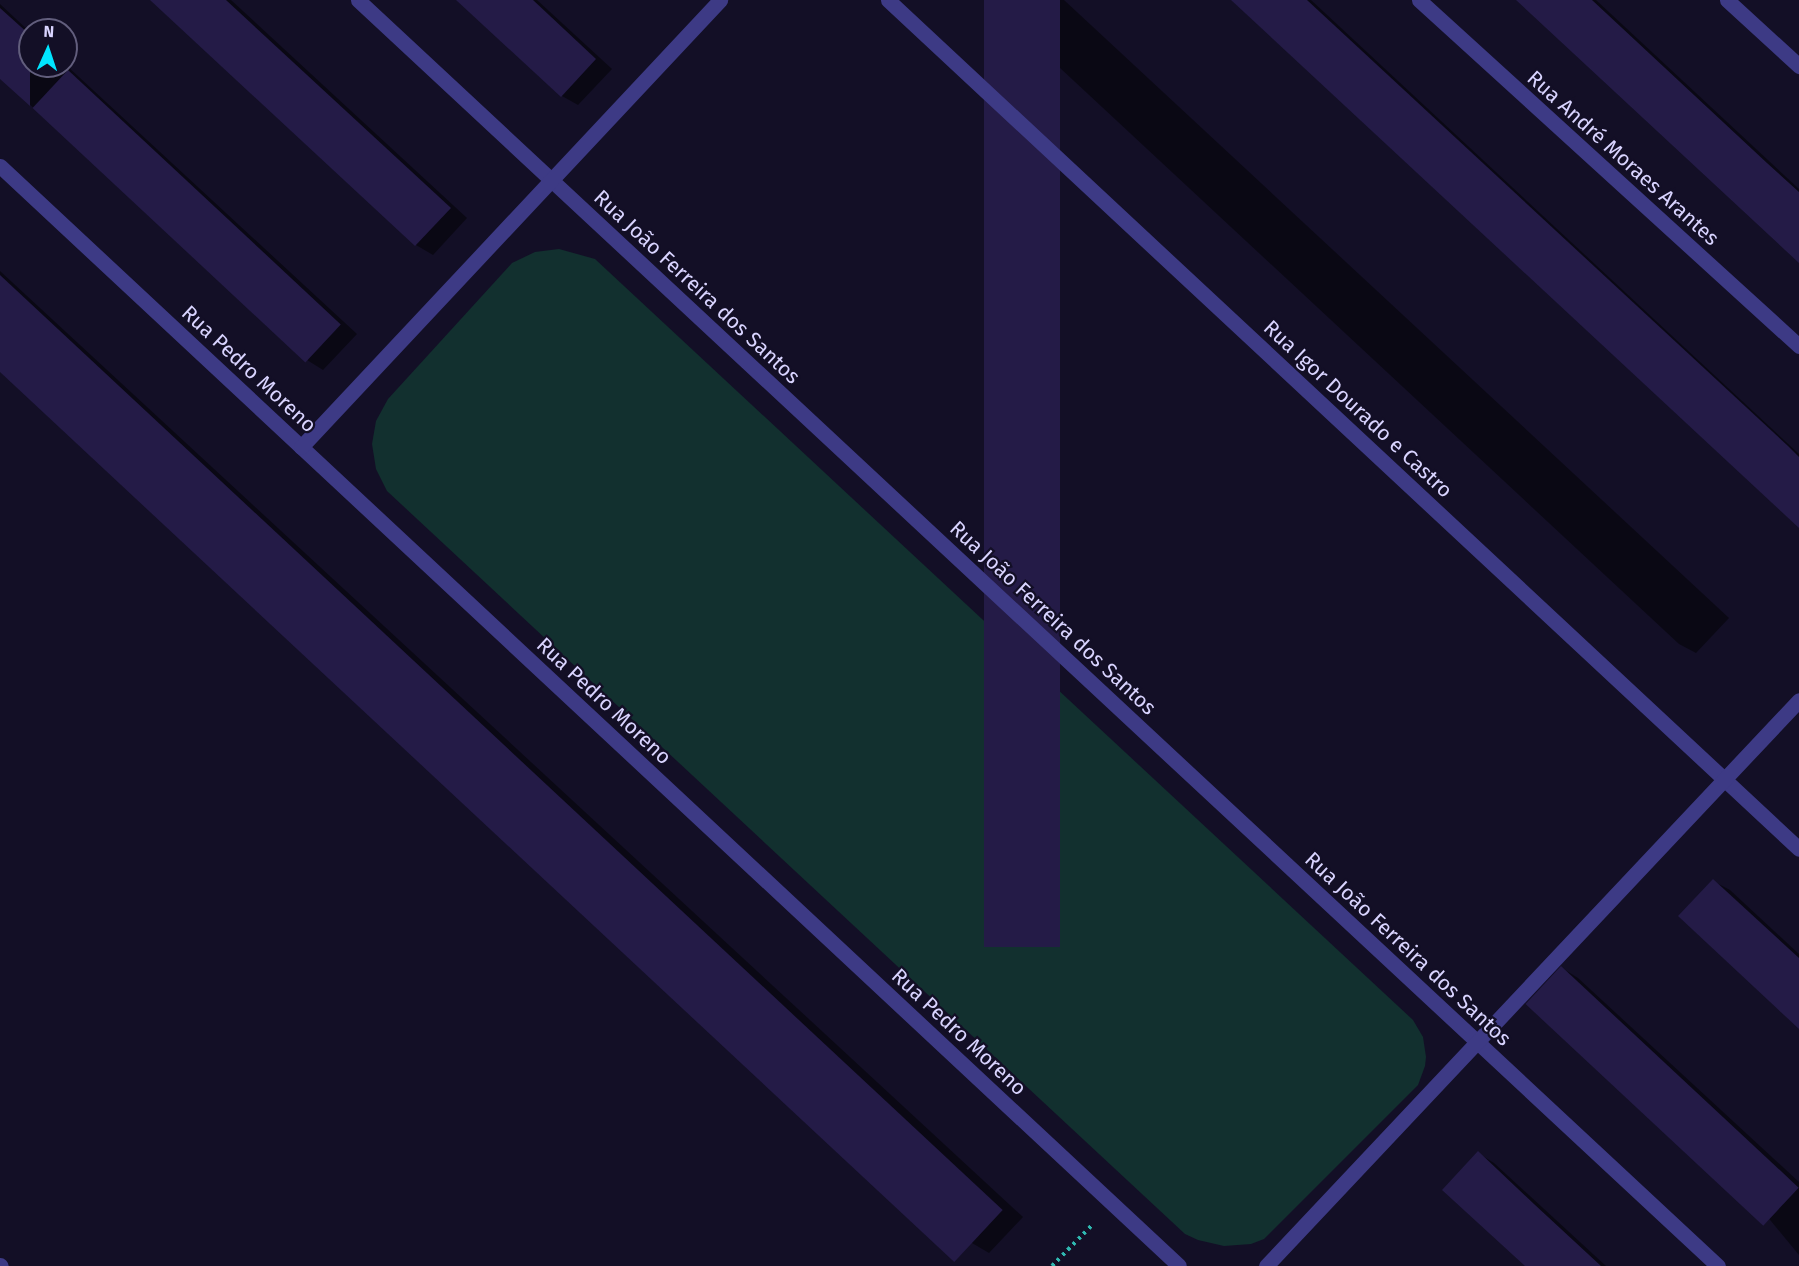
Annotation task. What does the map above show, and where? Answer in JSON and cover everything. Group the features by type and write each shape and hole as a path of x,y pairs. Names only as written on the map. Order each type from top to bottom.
{"street":[{"name":"Rua João Ferreira dos Santos","path":"358,0 1718,1266"},
{"path":"301,447 720,0"},
{"name":"Rua Igor Dourado e Castro","path":"888,0 1799,849"},
{"name":"Rua André Moraes Arantes","path":"1419,0 1799,346"},
{"path":"1727,0 1799,66"},
{"name":"Rua Pedro Moreno","path":"0,166 1179,1266"},
{"path":"1266,1266 1799,700"}],"path":[{"path":"1052,1266 1113,1204"}],"green space":[{"path":"559,249 595,259 1413,1020 1423,1037 1426,1057 1418,1085 1264,1239 1251,1244 1224,1246 1198,1240 1185,1234 387,491 376,469 372,444 376,421 388,399 512,263 535,252"}],"building":[{"path":"150,0 226,0 451,208 415,246"},
{"path":"456,0 533,0 596,59 561,97"},
{"path":"984,0 1060,0 1060,947 984,947"},
{"path":"1231,0 1307,0 1788,446 1799,457 1799,528"},
{"path":"1516,0 1592,0 1799,192 1799,263"},
{"path":"0,8 18,24 18,78 30,78 30,106 0,79"},
{"path":"61,78 77,78 341,324 305,362 33,108"},
{"path":"0,275 1003,1210 954,1262 0,372"},
{"path":"1713,879 1799,958 1799,1029 1678,916"},
{"path":"1561,966 1799,1188 1763,1226 1526,1004"},
{"path":"1478,1151 1601,1266 1525,1266 1442,1190"}]}
